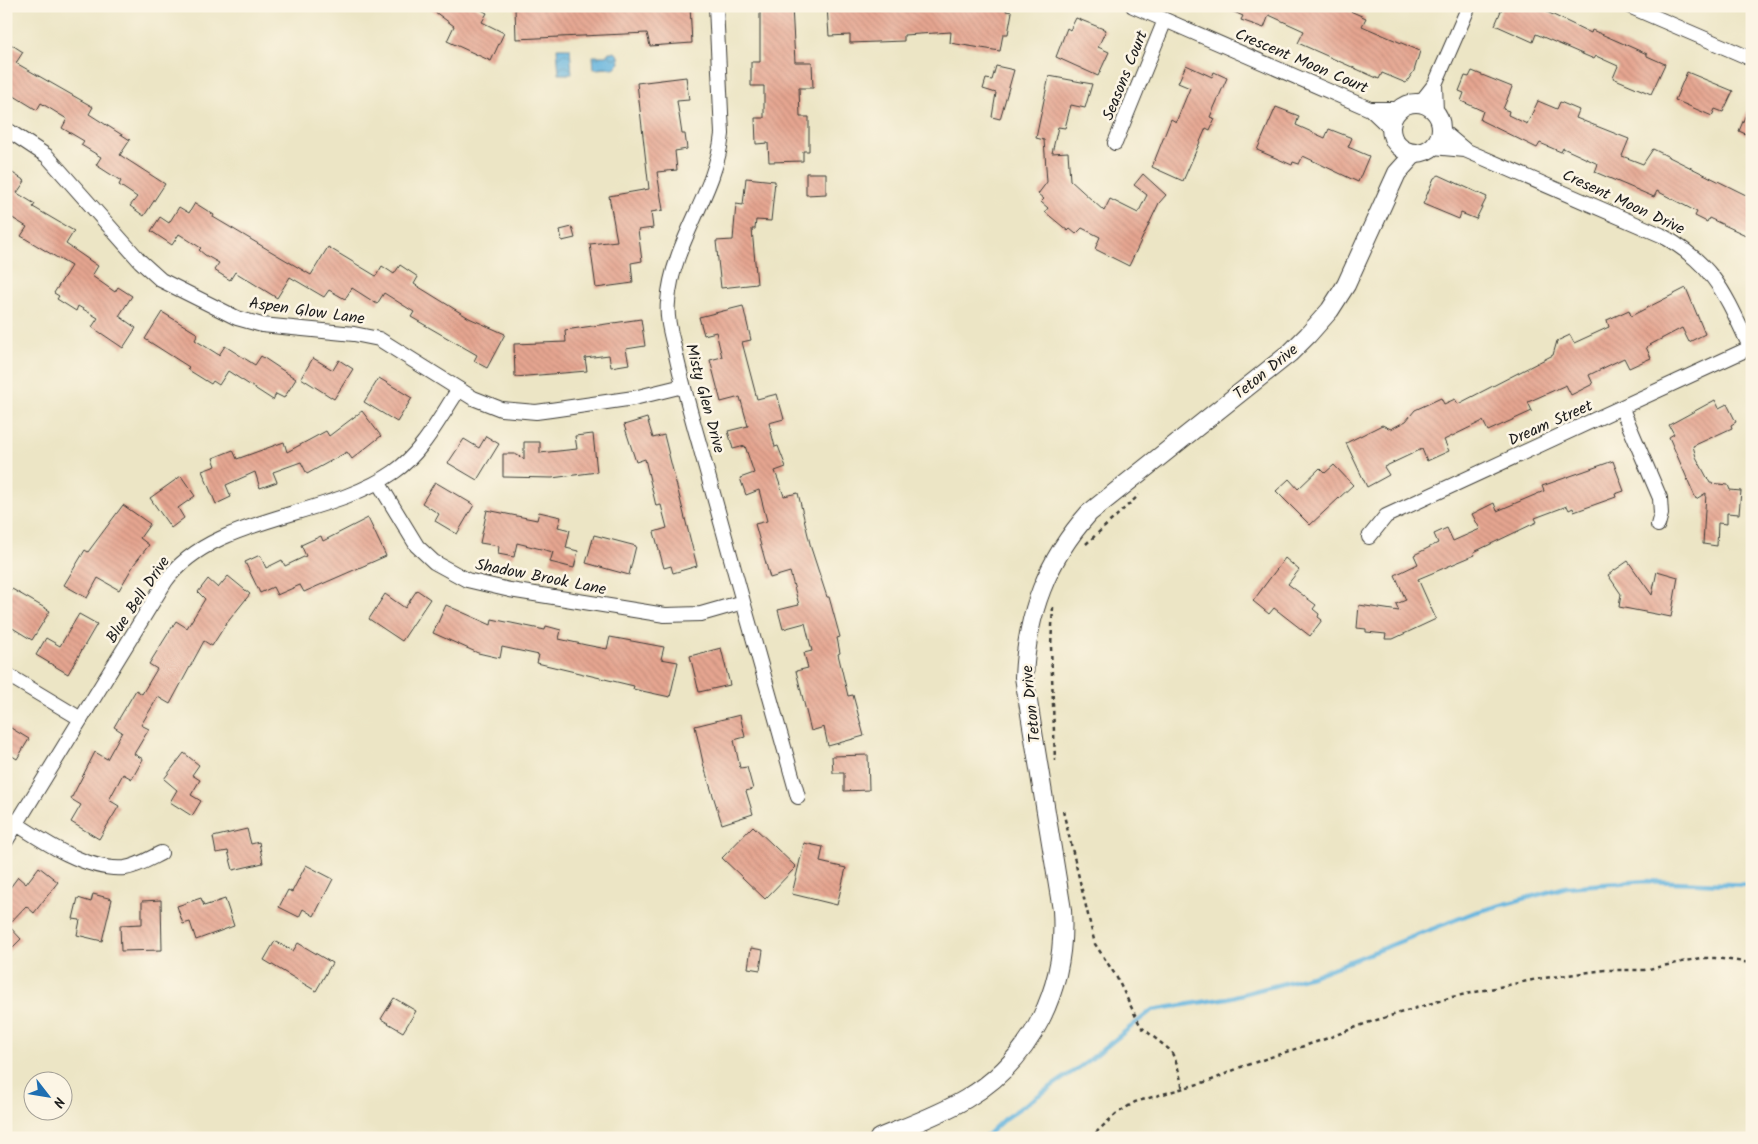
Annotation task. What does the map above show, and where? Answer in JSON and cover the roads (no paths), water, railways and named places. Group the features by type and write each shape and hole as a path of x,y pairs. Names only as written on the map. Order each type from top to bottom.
{"street":[{"name":"Misty Glen Drive","path":"716,6 721,146 714,176 677,260 668,302 668,322 743,602 798,796"},
{"name":"Crescent Moon Court","path":"1133,6 1370,109 1391,129"},
{"path":"1420,103 1435,84 1469,6"},
{"path":"1629,6 1752,59"},
{"name":"Seasons Court","path":"1115,143 1165,20"},
{"path":"1435,84 1436,112 1441,130 1438,139 1425,152 1406,151 1398,146 1391,129 1392,119 1399,109 1407,104 1420,103 1436,112"},
{"name":"Crescent Moon Court","path":"1370,109 1399,109"},
{"name":"Aspen Glow Lane","path":"6,129 46,156 140,261 161,280 250,322 360,334 379,339 475,399 501,409 536,412 634,398 684,386"},
{"name":"Cresent Moon Drive","path":"1441,130 1465,150"},
{"name":"Teton Drive","path":"879,1138 964,1100 1002,1071 1021,1051 1036,1031 1057,978 1062,948 1062,910 1024,677 1026,651 1033,611 1052,565 1068,538 1089,513 1290,352 1326,315 1354,271 1397,172 1398,146"},
{"name":"Cresent Moon Drive","path":"1433,146 1465,150 1661,235 1686,249 1705,267 1721,288 1751,347"},
{"name":"Teton Drive","path":"1397,172 1416,153"},
{"name":"Dream Street","path":"1369,537 1386,516 1622,409 1751,347"},
{"name":"Blue Bell Drive","path":"6,841 12,821 81,719 165,582 186,559 228,535 338,499 378,482 397,470 413,454 459,389"},
{"path":"1622,409 1660,498 1661,508 1658,525"},
{"name":"Shadow Brook Lane","path":"378,482 417,546 434,562 467,580 510,590 665,615 701,614 743,602"},
{"path":"6,674 81,719"},
{"path":"12,821 82,861 105,867 126,868 137,865 160,853"}],"water":[{"path":"557,48 570,48 572,74 559,74"},
{"path":"609,52 615,52 619,56 620,63 614,68 594,69 593,56 606,56"}],"waterway":[{"path":"984,1138 1004,1119 1087,1062 1152,1010 1228,998 1315,975 1473,913 1566,887 1646,881 1752,885"}]}
